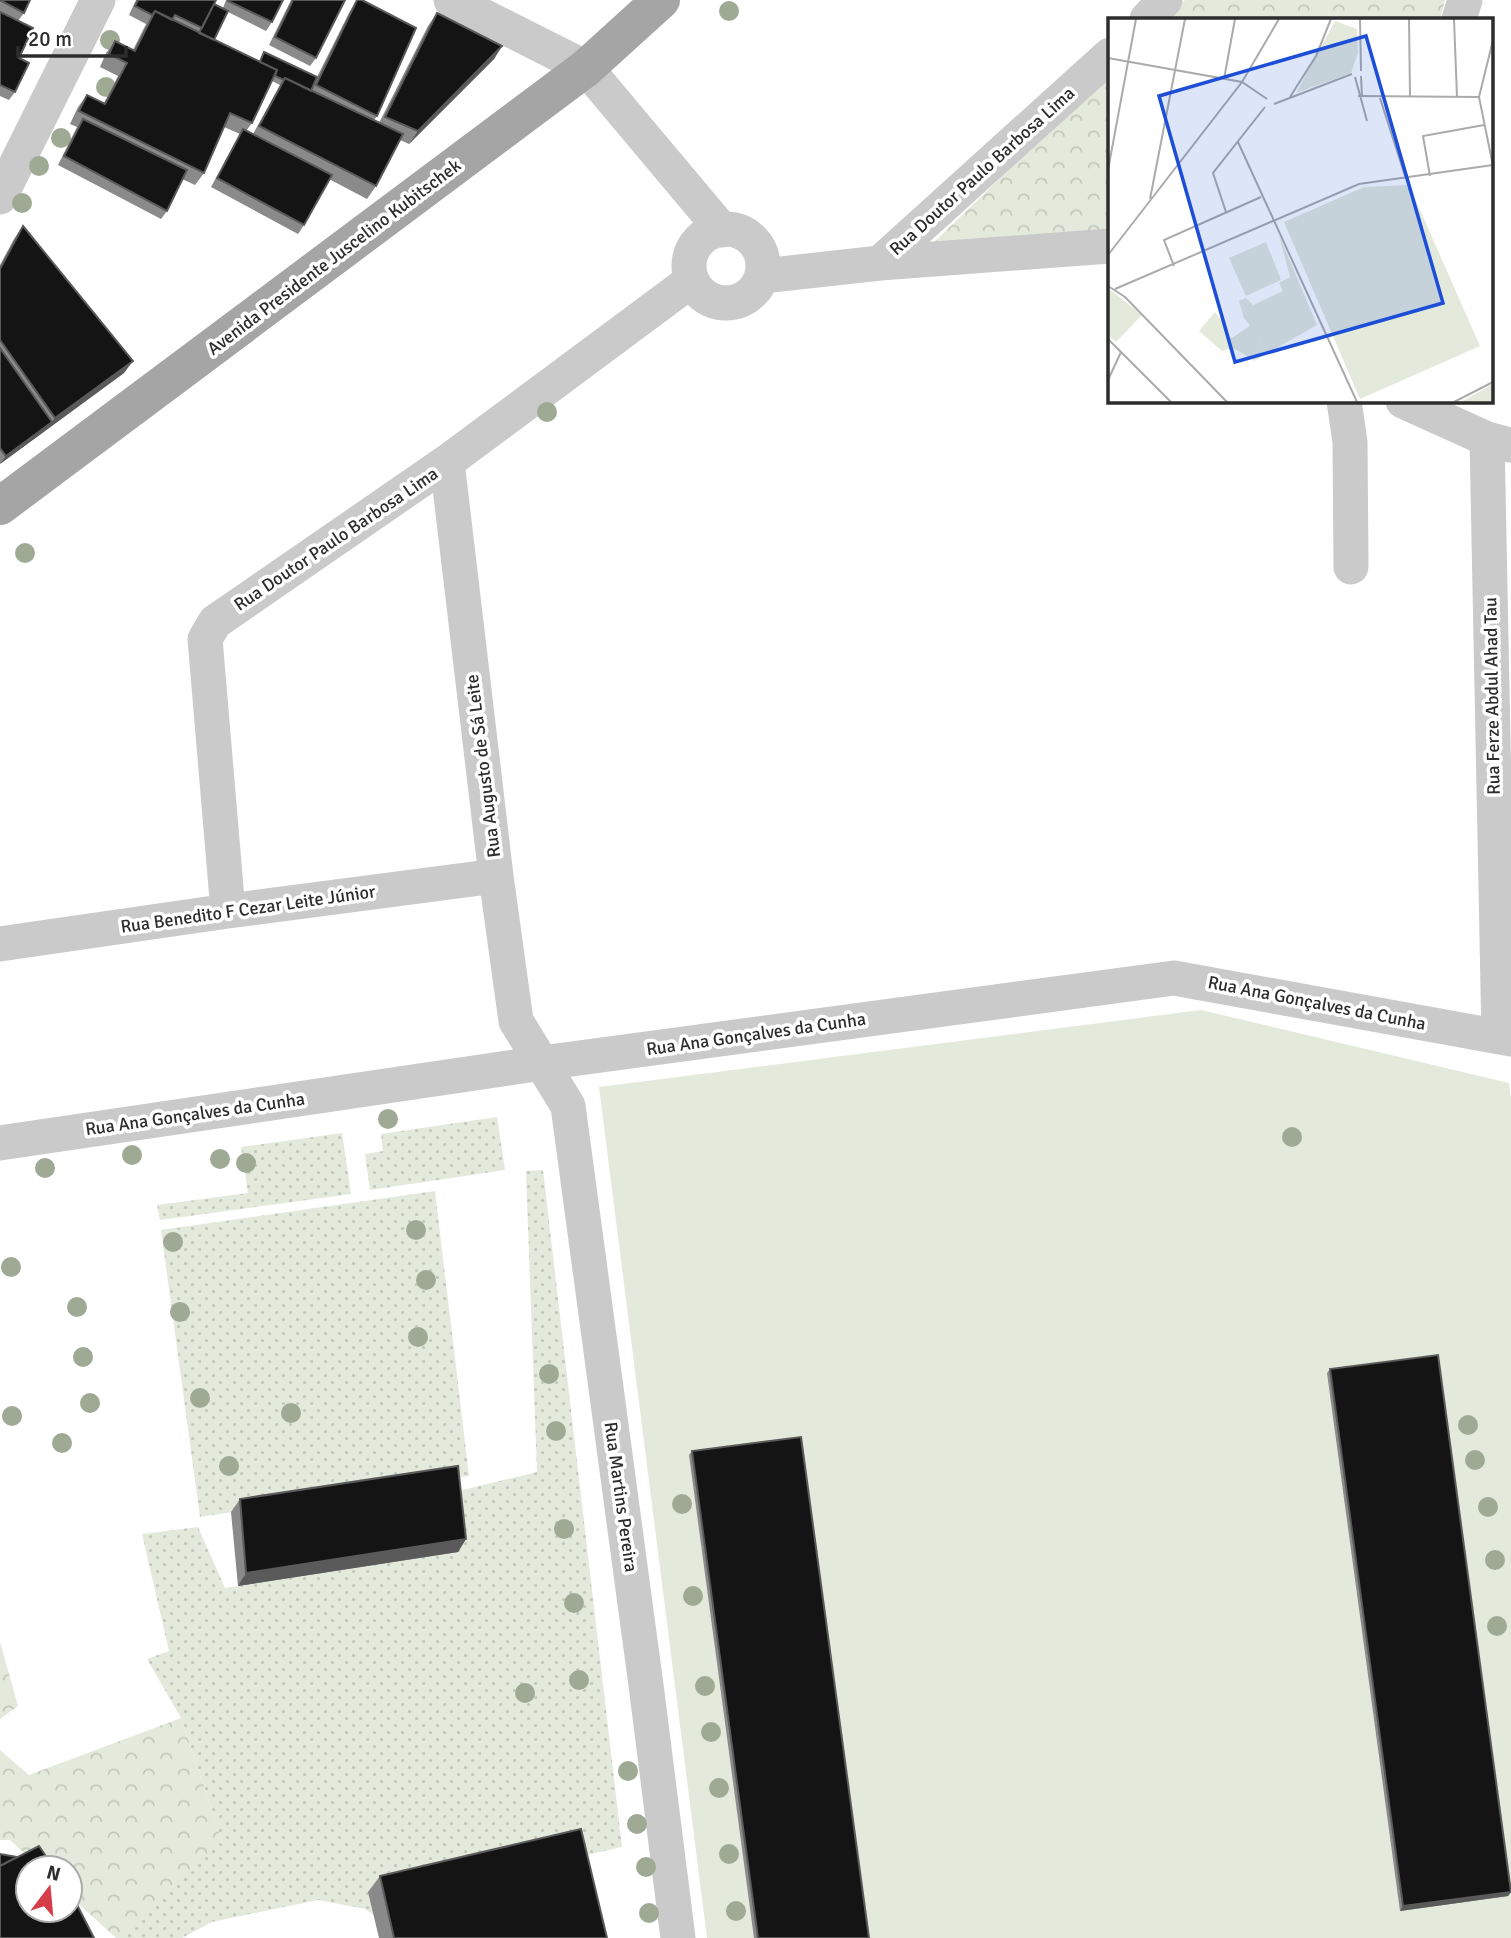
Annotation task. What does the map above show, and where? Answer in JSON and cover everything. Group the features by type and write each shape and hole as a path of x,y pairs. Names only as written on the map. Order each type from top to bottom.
{"main road":[{"name":"Avenida Presidente Juscelino Kubitschek","path":"0,506 586,68 662,0"}],"street":[{"path":"0,197 98,0"},
{"path":"1148,18 1165,0"},
{"path":"1459,18 1465,0"},
{"path":"468,4 586,68 722,230"},
{"name":"Rua Doutor Paulo Barbosa Lima","path":"762,276 880,263 1108,57"},
{"path":"733,230 751,239 762,256 762,276 752,293 742,300 730,303 706,298 692,280 689,270 694,247 711,232 733,230"},
{"path":"880,263 1108,246"},
{"name":"Rua Doutor Paulo Barbosa Lima","path":"228,911 205,639 215,622 447,462 692,280"},
{"path":"1344,402 1350,442 1351,567"},
{"path":"1350,442 1364,402"},
{"path":"1405,402 1499,442"},
{"name":"Rua Ferze Abdul Ahad Tau","path":"1499,442 1505,1038"},
{"name":"Rua Augusto de Sá Leite","path":"447,462 516,1021 541,1063"},
{"name":"Rua Benedito F Cezar Leite Júnior","path":"0,944 496,876"},
{"name":"Rua Ana Gonçalves da Cunha","path":"0,1143 541,1063 1174,978 1505,1038"},
{"name":"Rua Martins Pereira","path":"541,1063 568,1106 678,1938"}],"green space":[{"path":"1185,0 1445,0 1440,18 1166,18"},
{"path":"1108,74 1108,234 929,247"},
{"path":"1201,1010 1509,1083 1511,1938 707,1938 599,1087"},
{"path":"497,1117 505,1170 370,1190 365,1154 383,1151 381,1134"},
{"path":"342,1133 351,1194 160,1220 157,1205 248,1193 241,1147"},
{"path":"543,1170 622,1847 573,1858 369,1892 374,1915 365,1909 318,1900 212,1922 182,1938 119,1938 222,1841 181,1718 147,1659 169,1651 142,1534 198,1527 225,1588 457,1552 450,1493 537,1472 526,1171"},
{"path":"435,1191 469,1476 200,1517 161,1230"},
{"path":"0,1642 18,1706 0,1719"},
{"path":"181,1718 222,1841 158,1904 116,1938 84,1909 84,1854 25,1854 10,1840 0,1840 0,1750 29,1775"}],"building":[{"path":"0,0 30,0 24,13"},
{"path":"138,0 216,0 202,28 175,15 172,20 155,11 152,15 135,6"},
{"path":"228,0 283,0 272,22"},
{"path":"293,0 345,0 316,58 275,37"},
{"path":"357,0 362,0 416,28 377,116 316,85"},
{"path":"214,4 228,11 214,40 199,33"},
{"path":"155,11 277,70 252,123 230,113 204,173 79,111 87,95 105,104 127,63 109,54 115,41 135,51"},
{"path":"0,12 33,28 19,58 29,63 15,92 0,85"},
{"path":"437,13 502,46 418,131 385,117"},
{"path":"264,52 317,77 311,91 275,76 277,70 260,62"},
{"path":"285,78 403,134 376,186 259,126"},
{"path":"83,119 187,170 167,211 64,156"},
{"path":"243,129 332,175 304,225 217,178"},
{"path":"23,226 133,361 55,418 0,340 0,269"},
{"path":"0,348 52,422 6,456 0,448"},
{"path":"1438,1355 1511,1892 1403,1906 1330,1369"},
{"path":"801,1437 869,1938 758,1938 692,1451"},
{"path":"458,1466 466,1539 246,1573 240,1499"},
{"path":"581,1829 607,1938 394,1938 380,1876"},
{"path":"39,1846 44,1854 23,1854"},
{"path":"0,1854 14,1856 14,1859 0,1866"},
{"path":"14,1859 14,1924 84,1924 84,1918 94,1938 0,1938 0,1866"}]}
